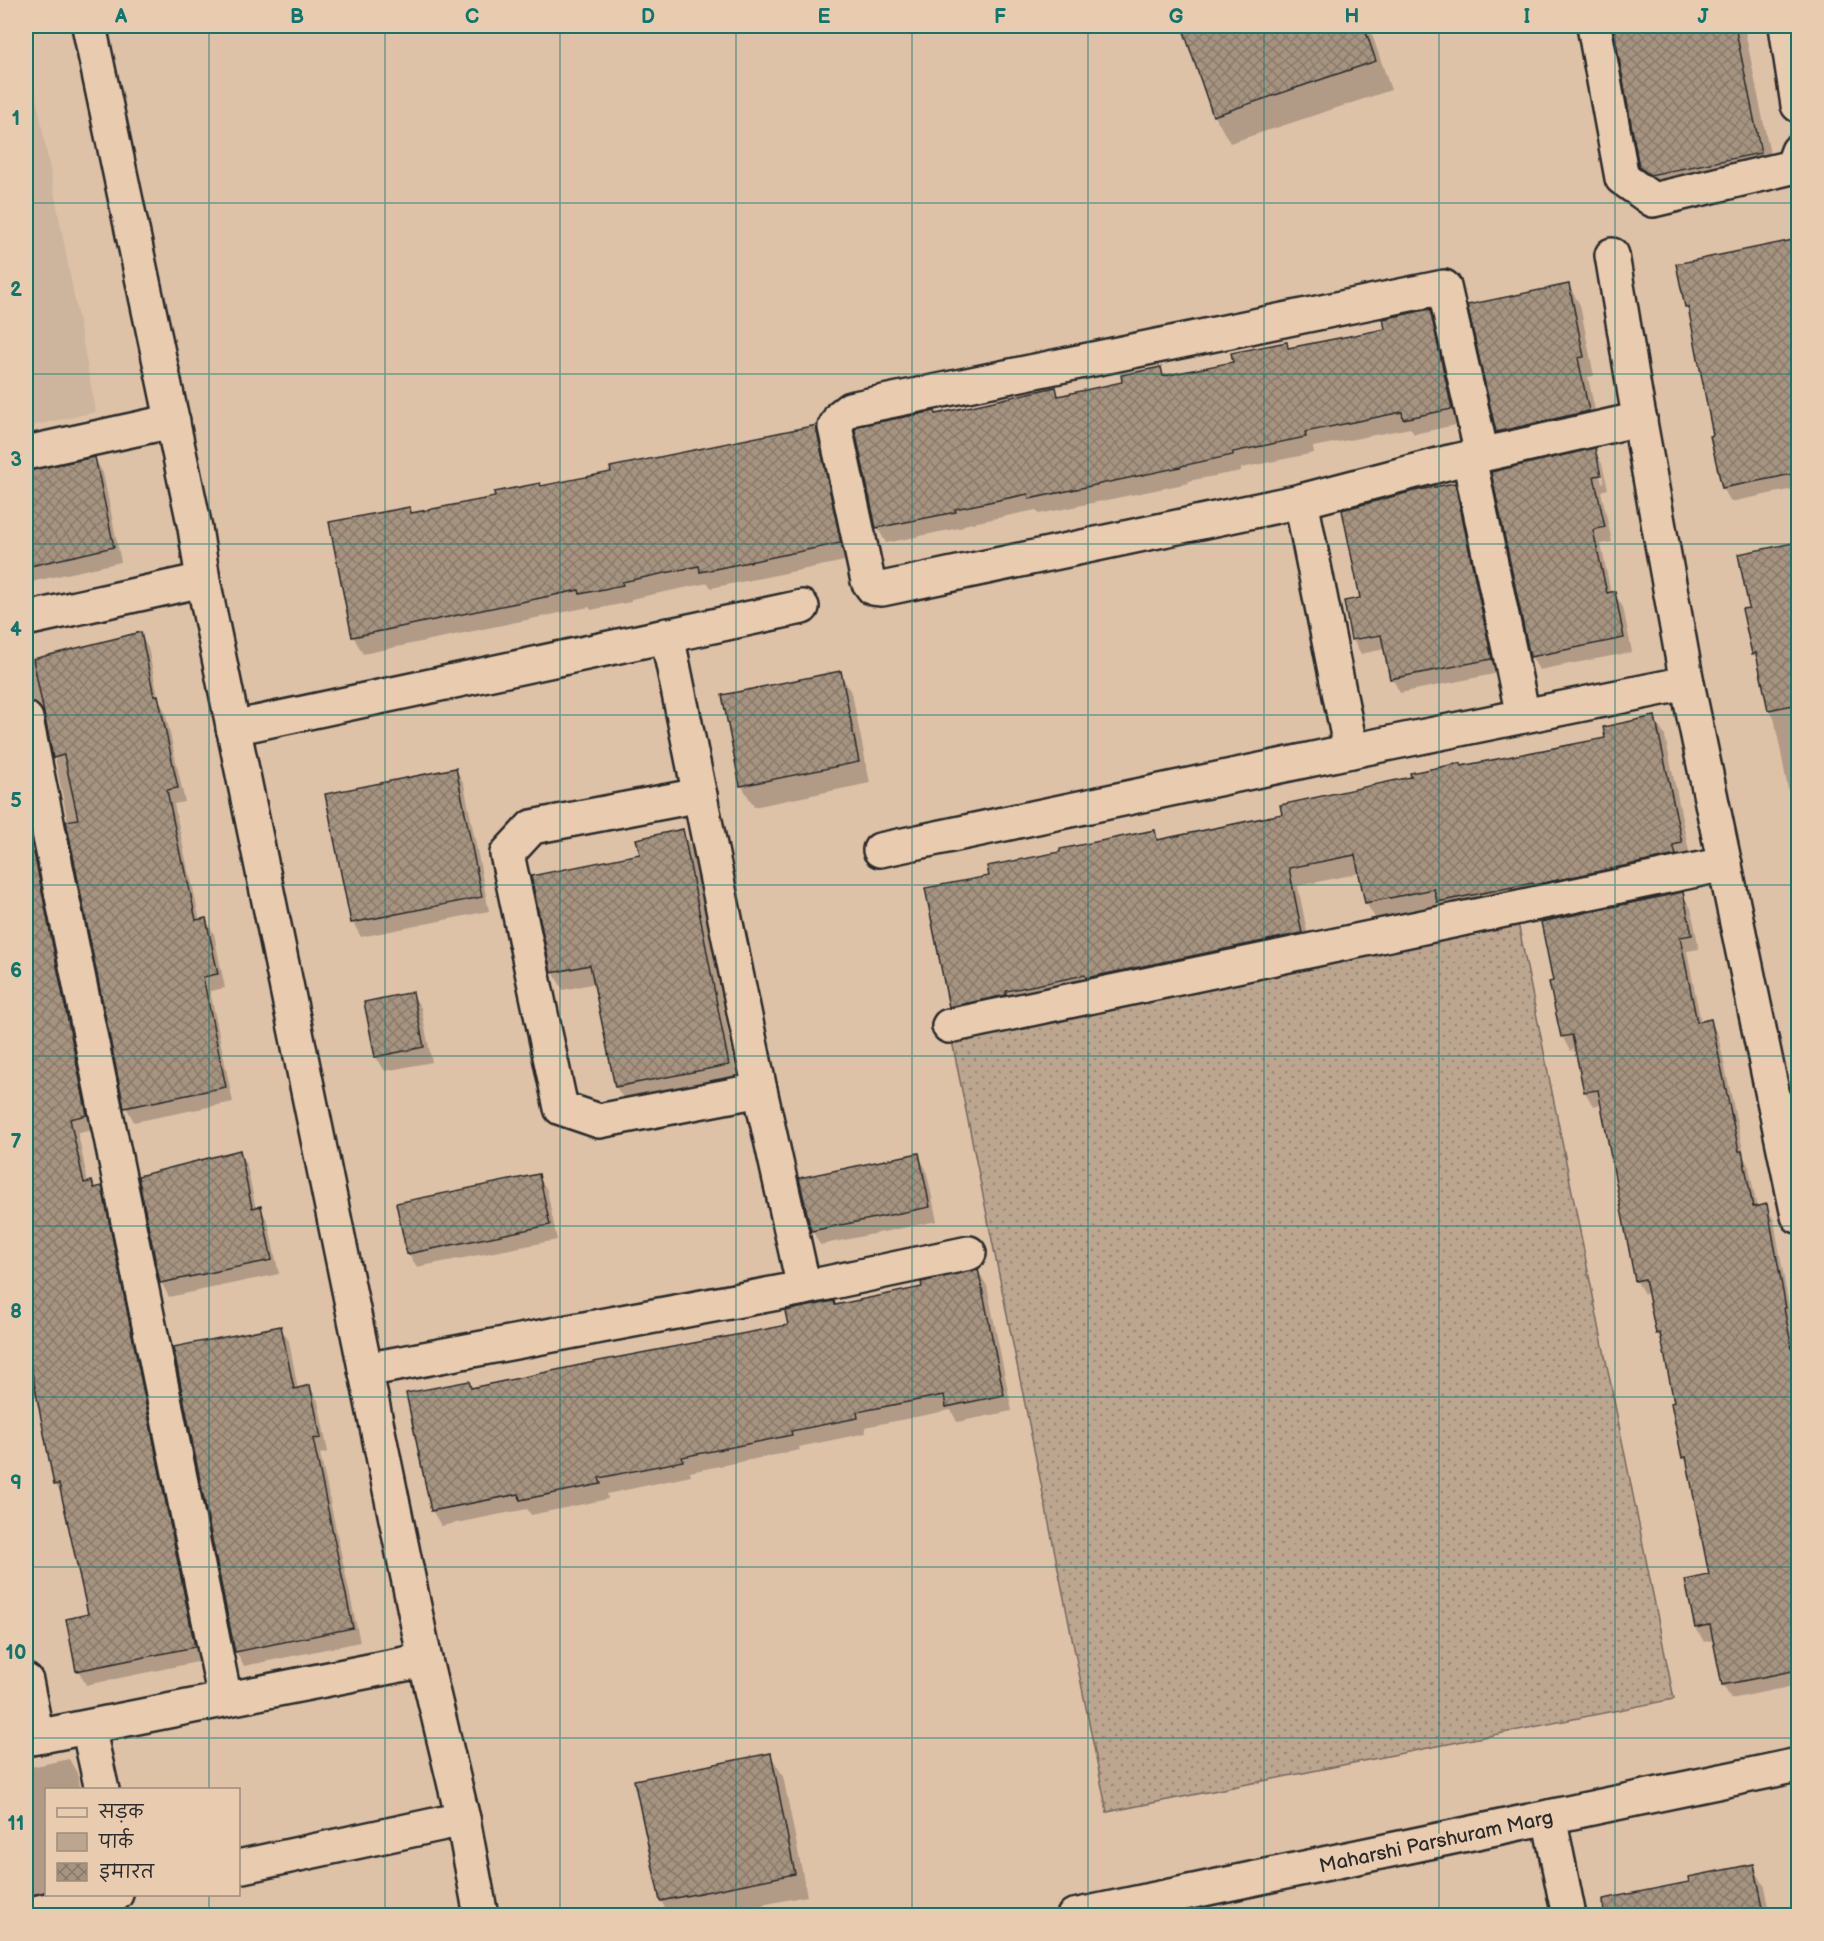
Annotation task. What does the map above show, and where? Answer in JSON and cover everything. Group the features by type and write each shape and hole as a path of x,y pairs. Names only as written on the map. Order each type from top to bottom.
{"street":[{"path":"89,26 195,528 203,580 424,1659 463,1819 480,1916"},
{"path":"1594,26 1622,178 1653,200 1792,167 1798,151"},
{"path":"1786,26 1798,105"},
{"path":"1612,255 1687,683 1798,1216"},
{"path":"1523,717 1476,456 1444,286 850,409 841,416 835,427 868,581 873,588 882,589 1300,501 1476,456 1640,419"},
{"path":"26,453 173,421"},
{"path":"1300,501 1351,751"},
{"path":"26,619 203,580"},
{"path":"233,728 802,607"},
{"path":"667,635 760,1090 804,1288"},
{"path":"880,850 1687,683"},
{"path":"26,719 225,1699"},
{"path":"700,795 532,827 507,854 561,1108 599,1121 760,1090"},
{"path":"949,1026 1725,864"},
{"path":"365,1370 804,1288 969,1253"},
{"path":"26,1682 31,1738 424,1659"},
{"path":"88,1727 102,1788"},
{"name":"Maharshi Parshuram Marg","path":"1074,1916 1798,1765"},
{"path":"1549,1817 1569,1916"},
{"path":"240,1867 463,1819"},
{"path":"26,1915 107,1896"}],"shaded area":[{"path":"26,43 96,412 26,427"}],"green space":[{"path":"1516,913 1674,1699 1107,1812 949,1026"}],"building":[{"path":"1182,26 1364,26 1376,61 1213,116"},
{"path":"1613,26 1735,26 1761,153 1650,175 1639,167"},
{"path":"1798,239 1798,473 1722,488 1710,436 1713,435 1688,307 1685,307 1676,264"},
{"path":"1569,284 1584,357 1578,358 1589,411 1496,432 1467,305"},
{"path":"1430,309 1452,409 1403,419 1402,412 1305,432 1306,437 1233,452 1233,455 1181,467 1029,499 1028,494 955,509 956,512 876,528 855,430 858,426 935,411 936,414 1056,387 1058,396 1122,382 1121,375 1161,367 1163,376 1233,362 1231,353 1287,342 1288,348 1385,329 1383,319"},
{"path":"817,425 841,543 700,572 699,566 622,582 623,585 580,594 579,590 352,637 329,522 410,507 411,513 495,497 494,492 540,483 541,486 611,472 610,467"},
{"path":"1595,448 1601,475 1594,476 1605,527 1593,530 1607,593 1615,591 1624,638 1530,657 1491,472"},
{"path":"95,457 114,547 26,567 26,471"},
{"path":"1455,483 1492,659 1390,679 1381,635 1351,640 1344,601 1360,598 1342,510"},
{"path":"1798,542 1798,704 1768,710 1756,653 1752,654 1742,609 1749,608 1738,554"},
{"path":"141,632 154,696 158,695 178,788 167,790 182,863 184,863 196,920 206,918 218,974 203,977 226,1087 124,1108 66,821 78,819 64,755 53,758 33,659"},
{"path":"841,671 859,762 740,786 722,695"},
{"path":"1655,716 1682,843 1673,845 1676,855 1534,885 1533,883 1437,902 1434,889 1365,903 1355,855 1289,868 1302,933 1086,978 1085,975 1006,991 1006,995 949,1007 925,888 989,876 987,866 1060,852 1060,849 1155,830 1157,840 1282,814 1280,805 1411,777 1410,773 1461,763 1461,766 1605,738 1603,727"},
{"path":"456,768 482,897 351,923 325,794"},
{"path":"683,829 729,1065 615,1087 590,965 551,973 531,876 640,854 636,839"},
{"path":"31,837 87,1115 70,1119 84,1183 92,1181 94,1188 102,1186 195,1647 76,1671 66,1619 88,1614 59,1484 54,1485 26,1341 26,838"},
{"path":"1683,892 1692,935 1680,937 1697,1022 1711,1019 1753,1207 1767,1204 1798,1379 1798,1670 1722,1685 1710,1625 1695,1628 1685,1580 1709,1575 1686,1457 1682,1458 1671,1403 1674,1402 1660,1333 1656,1334 1645,1279 1635,1281 1598,1090 1584,1092 1572,1035 1561,1037 1549,982 1553,981 1541,922"},
{"path":"413,992 424,1047 375,1057 364,1002"},
{"path":"240,1150 252,1208 261,1206 272,1260 160,1283 138,1176"},
{"path":"919,1153 930,1207 811,1231 799,1178"},
{"path":"539,1174 550,1225 407,1254 396,1203"},
{"path":"978,1269 1004,1395 946,1407 944,1395 857,1412 858,1418 791,1431 792,1435 682,1457 683,1461 599,1478 601,1484 520,1500 519,1494 431,1511 406,1393 469,1381 471,1388 788,1325 785,1311 834,1301 835,1305 922,1287 921,1282"},
{"path":"281,1326 294,1389 310,1385 321,1438 313,1439 353,1628 235,1652 173,1347"},
{"path":"771,1753 795,1874 660,1901 634,1780"},
{"path":"1754,1864 1765,1916 1604,1916 1603,1899 1689,1882 1688,1877"}]}
